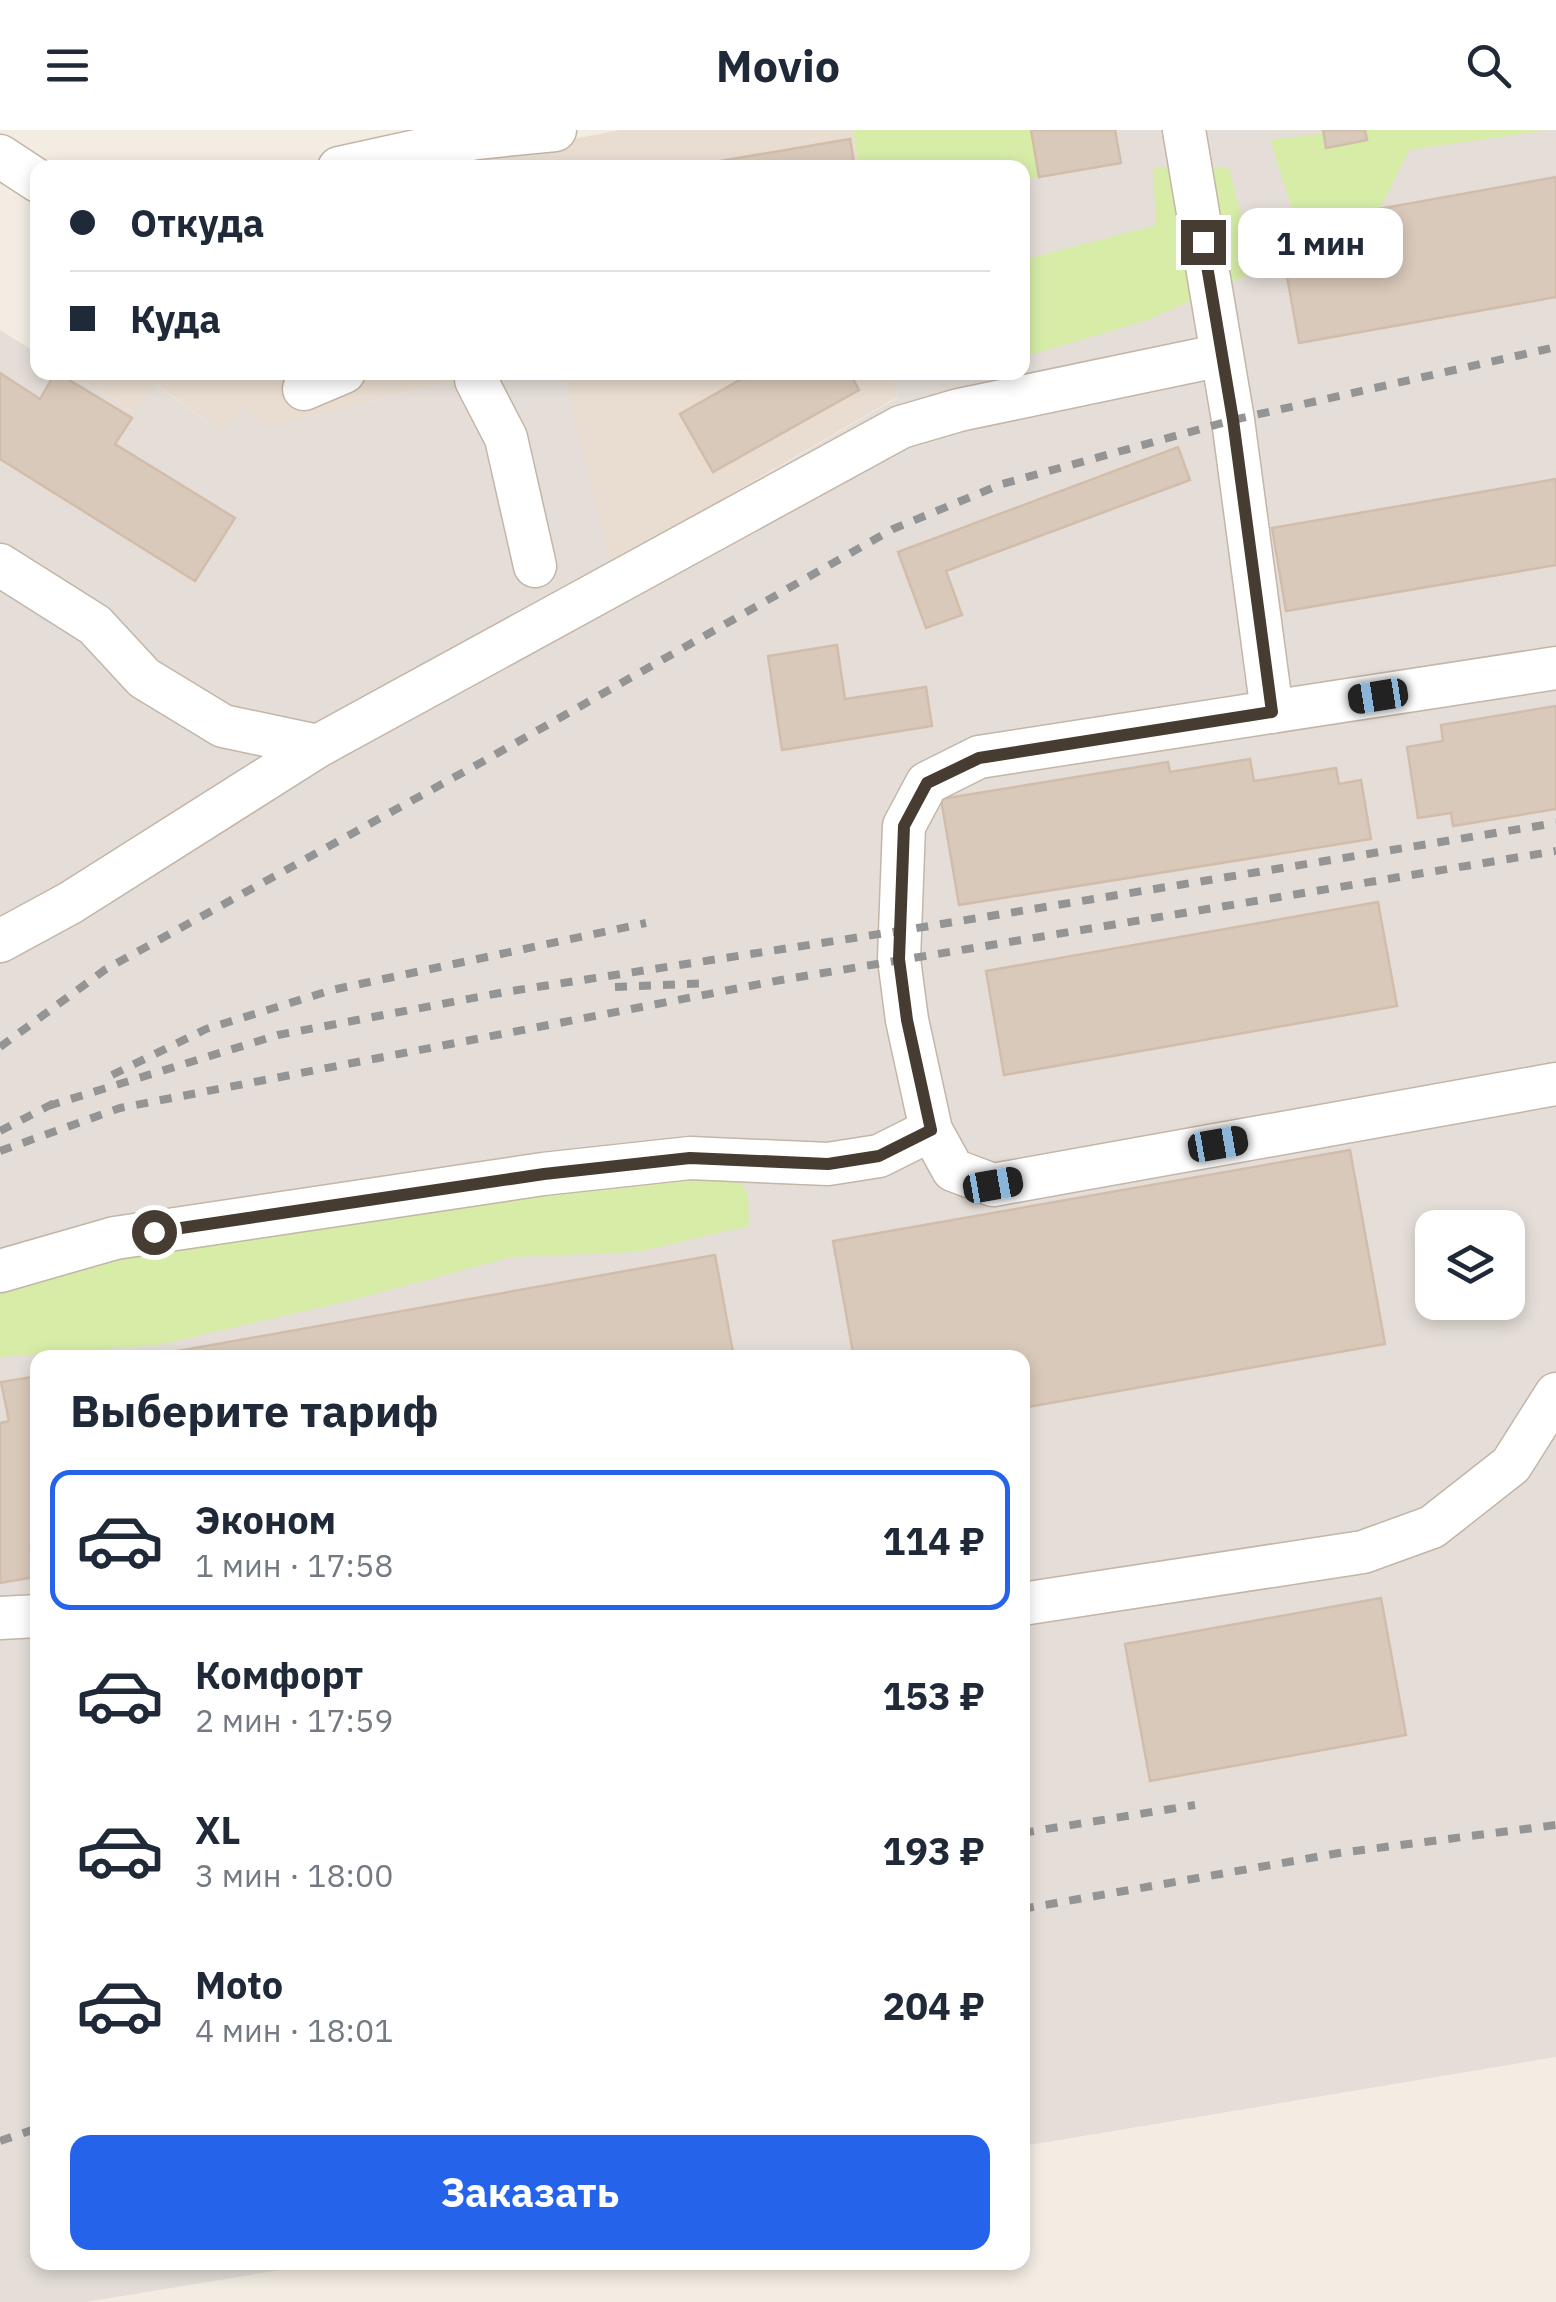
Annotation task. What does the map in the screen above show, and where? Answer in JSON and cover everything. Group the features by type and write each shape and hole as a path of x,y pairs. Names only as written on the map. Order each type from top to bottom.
{"lane":[{"path":"389,160 556,130"},
{"path":"1184,130 1222,355 1272,712"},
{"path":"0,156 30,177"},
{"path":"0,940 70,903 318,746 901,427 959,410 1222,355"},
{"path":"304,389 325,380"},
{"path":"476,380 506,438 535,566"},
{"path":"0,565 95,625 144,678 223,726 318,746"},
{"path":"1556,668 979,758 927,783 904,826 899,945 907,1020 931,1130 953,1170 993,1185 1556,1084"},
{"path":"0,1271 115,1238 544,1174 690,1158 828,1164 879,1156 931,1130"},
{"path":"1030,1603 1362,1552 1432,1527 1511,1465 1556,1394"},
{"path":"0,1618 30,1616"}],"shaded area":[{"path":"620,130 853,130 858,160 463,160"},
{"path":"1031,130 1556,130 1556,2057 1030,2145 1030,1350 30,1350 30,2270 280,2270 86,2302 0,2302 0,330 30,349 30,380 81,380 134,413 156,385 222,432 240,408 269,427 458,380 565,380 611,565 897,398 894,380 1030,380 1030,179 1039,177"},
{"path":"81,380 458,380 269,427 222,432 157,385 134,413"},
{"path":"565,380 894,380 897,397 610,565"}],"green space":[{"path":"853,130 1031,130 1039,177 1030,179 1030,160 858,160"},
{"path":"1351,130 1548,130 1409,150 1380,208 1295,219 1270,140"},
{"path":"1153,167 1229,167 1254,272 1148,320 1030,355 1030,258 1156,225"},
{"path":"734,1172 748,1194 749,1226 637,1252 512,1257 356,1299 158,1345 30,1350 30,1355 0,1357 0,1289 122,1252 492,1193"}],"building":[{"path":"1031,130 1115,130 1121,163 1039,177"},
{"path":"1323,130 1365,130 1367,140 1326,148"},
{"path":"850,139 854,160 726,160"},
{"path":"1556,177 1556,297 1299,343 1278,227"},
{"path":"0,373 40,399 51,380 69,380 132,418 115,444 235,518 195,581 0,459"},
{"path":"740,380 853,380 859,390 713,472 680,414"},
{"path":"1178,447 1190,480 946,571 962,615 926,628 898,552"},
{"path":"1556,479 1556,565 1286,611 1272,528"},
{"path":"837,645 845,699 926,687 932,726 782,750 768,656"},
{"path":"1556,706 1556,809 1453,826 1451,813 1418,818 1407,747 1443,741 1441,725"},
{"path":"1250,759 1254,781 1336,768 1339,784 1361,780 1371,839 959,905 941,799 1168,762 1170,772"},
{"path":"1378,902 1397,1006 1004,1075 986,971"},
{"path":"1350,1150 1385,1344 1030,1407 1030,1350 853,1350 833,1241"},
{"path":"715,1255 733,1350 184,1350"},
{"path":"30,1377 30,1578 0,1583 0,1423 9,1421 1,1382"},
{"path":"1381,1598 1406,1735 1150,1781 1125,1644"}],"railway":[{"path":"0,1047 106,969 893,529 1002,484 1233,420 1556,347"},
{"path":"48,1106 278,1035 505,992 1556,823"},
{"path":"0,1151 120,1108 781,980 1556,851"},
{"path":"112,1075 206,1029 332,990 646,923"},
{"path":"615,987 710,983"},
{"path":"0,1131 58,1101"},
{"path":"1030,1832 1195,1805"},
{"path":"1030,1908 1339,1853 1556,1825"},
{"path":"0,2141 30,2131"}],"route":[{"path":"154,1232 544,1174 690,1158 828,1164 879,1156 931,1130 907,1020 899,959 904,826 927,783 979,758 1272,712 1233,420 1203,242"}]}
